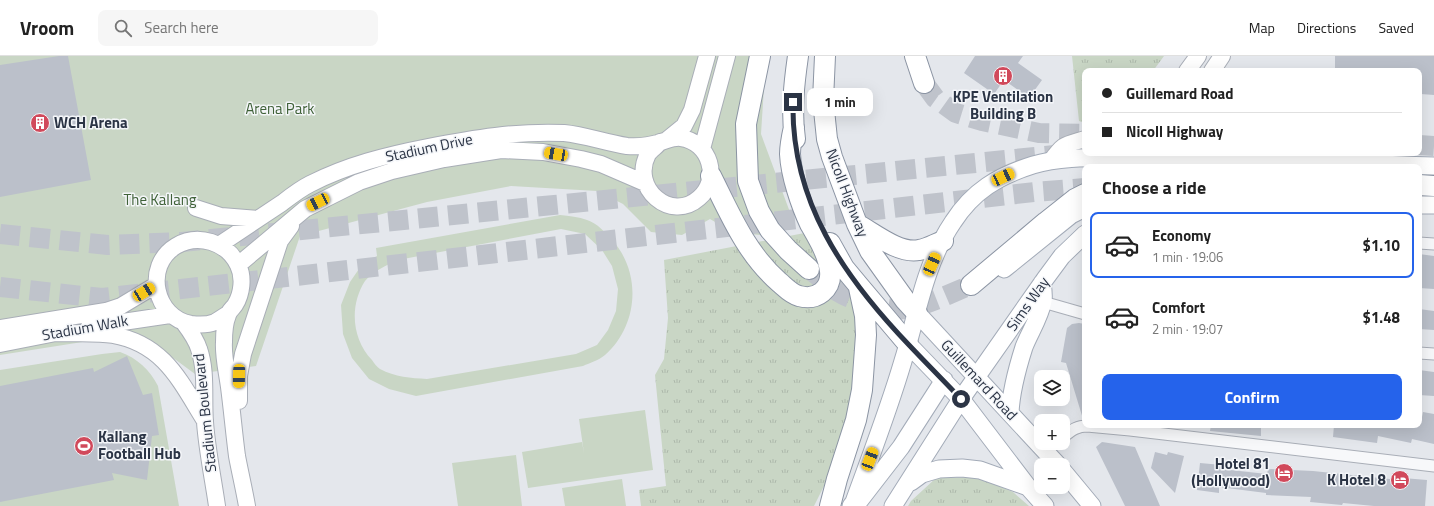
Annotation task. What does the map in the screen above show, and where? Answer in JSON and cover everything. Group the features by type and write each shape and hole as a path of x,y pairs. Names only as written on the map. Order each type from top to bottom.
{"highway":[{"path":"760,56 746,124 748,181 759,211 770,230 788,250 809,268"},
{"path":"798,56 793,91 794,127 798,162 806,191 817,219 844,268 908,344"},
{"name":"Nicoll Highway","path":"825,56 823,100 827,139 832,157 857,224 870,251 905,300 917,313"},
{"path":"915,56 924,83"},
{"path":"711,176 748,248 768,272 798,296 808,298 821,294 827,288 830,279 830,270 828,259 809,220 796,188 790,153 794,127"},
{"path":"1422,186 1434,186"},
{"path":"971,285 1046,222 1075,199 1082,196"},
{"path":"857,224 900,249 911,251 921,250 942,241"},
{"path":"830,506 856,420 862,390 866,335 865,316 858,286"}],"main road":[{"path":"853,504 879,435 908,344 927,276 942,241 952,223 964,207 986,186 1012,173 1051,161 1091,158 1187,156"},
{"path":"1255,156 1398,164"},
{"path":"1422,165 1434,166"},
{"path":"1422,205 1434,205"},
{"path":"971,285 1000,272 1071,215 1082,210"},
{"name":"Sims Way","path":"907,486 961,399 1042,283 1062,256 1082,237"},
{"path":"1015,418 1011,397 1014,382 1024,346 1043,302 1044,294 1042,283"},
{"name":"Guillemard Road","path":"917,313 1015,418 1034,434"},
{"name":"Guillemard Road","path":"908,344 961,399 1044,506"},
{"path":"853,504 860,500 901,447 944,380 977,378"},
{"path":"893,506 907,486 922,474 939,469 962,468 980,470 1028,487"},
{"path":"1070,479 1092,506"}],"street":[{"name":"Stadium Drive","path":"707,56 692,110 684,126 649,153 643,167 645,183 651,194 661,202 674,206 687,205 699,198 707,188 711,176"},
{"path":"711,176 710,161 702,149 727,56"},
{"path":"1189,68 1198,56"},
{"path":"1214,68 1222,56"},
{"name":"Stadium Drive","path":"219,245 309,184 357,164 392,154 501,135 540,132 585,136 629,146 644,146 680,138 692,141 702,149"},
{"path":"1051,161 1060,148 1066,144 1082,140"},
{"name":"Stadium Drive","path":"238,265 305,209 359,182 444,158 501,150 543,152 601,164 645,183"},
{"path":"196,208 221,216 258,219"},
{"path":"237,455 239,376 243,354 280,242 305,209"},
{"name":"Stadium Boulevard","path":"218,506 209,458 200,349 193,335 160,301 156,284 160,263 166,254 184,242 193,240 203,240 219,245 230,253 238,265 241,275 240,291 234,306 228,314 223,343 237,455 247,506"},
{"path":"1422,242 1434,244"},
{"name":"Stadium Walk","path":"0,328 106,311 121,306 156,284"},
{"path":"1043,302 1082,313"},
{"path":"177,319 199,325 214,322 228,314"},
{"name":"Stadium Walk","path":"0,344 107,324 177,319"},
{"path":"55,333 112,334 131,340 151,349 163,360 182,383 205,421"},
{"path":"1422,353 1434,354"},
{"path":"1070,432 1075,428 1082,426"},
{"path":"1108,428 1434,466"}],"green space":[{"name":"The Kallang","path":"0,56 766,56 761,134 791,215 761,235 734,233 710,219 682,235 651,232 623,204 597,191 511,186 427,202 300,236 256,366 195,374 161,349 95,340 0,355"},
{"path":"1072,56 1164,56 1155,68 1082,68 1082,122 1079,121"},
{"path":"560,215 581,218 591,221 601,229 613,241 622,254 629,269 632,284 630,315 624,330 616,343 605,355 583,366 416,396 389,389 369,379 352,358 343,334 341,305 350,282 361,266 377,256 376,248","holes":["561,229 585,234 602,250 612,266 618,289 616,311 608,330 597,345 576,354 427,379 409,378 386,372 380,369 365,352 360,342 355,322 357,301 360,291 368,277 389,264 398,260"]},
{"path":"820,230 859,286 854,420 814,506 641,506 639,490 666,486 655,375 664,359 668,318 664,260"},
{"name":"Kallang Football Hub","path":"120,352 142,365 158,386 179,506 0,506 0,370"},
{"path":"645,410 653,470 528,488 522,452 582,442 584,453 579,419"},
{"path":"516,455 522,506 458,506 452,463"},
{"path":"978,477 1013,492 1029,506 908,506 911,501 936,478"},
{"path":"622,479 626,506 565,506 562,488"}],"building":[{"name":"WCH Arena","path":"68,56 91,180 0,197 0,65"},
{"name":"KPE Ventilation Building B","path":"975,56 1023,56 1018,63 1042,80 1029,98 1004,80 994,94 964,73"},
{"path":"1335,56 1434,56 1434,95 1422,94 1422,68 1335,68"},
{"path":"1422,254 1434,256 1434,289 1422,288"},
{"path":"1422,309 1434,311 1434,330 1422,329"},
{"path":"1072,324 1082,324 1082,416 1070,376 1070,370 1068,370 1066,363 1061,362 1067,328"},
{"name":"Kallang Football Hub","path":"127,356 143,395 152,393 159,435 152,436 147,480 112,473 114,480 0,502 0,386 93,368 94,372"},
{"path":"1422,370 1434,372 1434,396 1422,395"},
{"path":"1423,412 1434,414 1434,444 1412,439 1411,443 1378,436 1377,443 1333,437 1334,428 1422,428"},
{"path":"1210,428 1261,428 1261,436 1210,431"},
{"path":"1102,442 1135,447 1160,506 1125,506 1096,447"},
{"path":"1155,452 1167,455 1168,452 1184,456 1175,493 1151,468"},
{"path":"1200,463 1222,465 1221,469 1267,474 1268,469 1313,471 1390,479 1391,477 1427,480 1425,506 1374,506 1343,503 1342,505 1310,502 1311,497 1266,495 1266,493 1219,487 1219,493 1197,490"}],"tunnel":[{"path":"924,83 935,98 956,113 982,121 1039,133 1082,134"},
{"path":"1422,145 1434,146"},
{"path":"0,234 108,245 182,242 1055,155"},
{"path":"0,287 102,298 1034,192 1082,188"},
{"path":"809,269 844,295 870,305 890,309 905,309 922,305 971,285"}],"place":[{"name":"KPE Ventilation Building B","path":"1003,76"},
{"name":"WCH Arena","path":"40,123"},
{"name":"Kallang Football Hub","path":"84,446"},
{"name":"Hotel 81 (Hollywood)","path":"1284,473"},
{"name":"K Hotel 8","path":"1400,480"}],"route":[{"path":"793,102 798,162 806,191 820,226 844,268 858,286 896,331 961,399"}],"park label":[{"name":"Arena Park","path":"280,109"}]}
